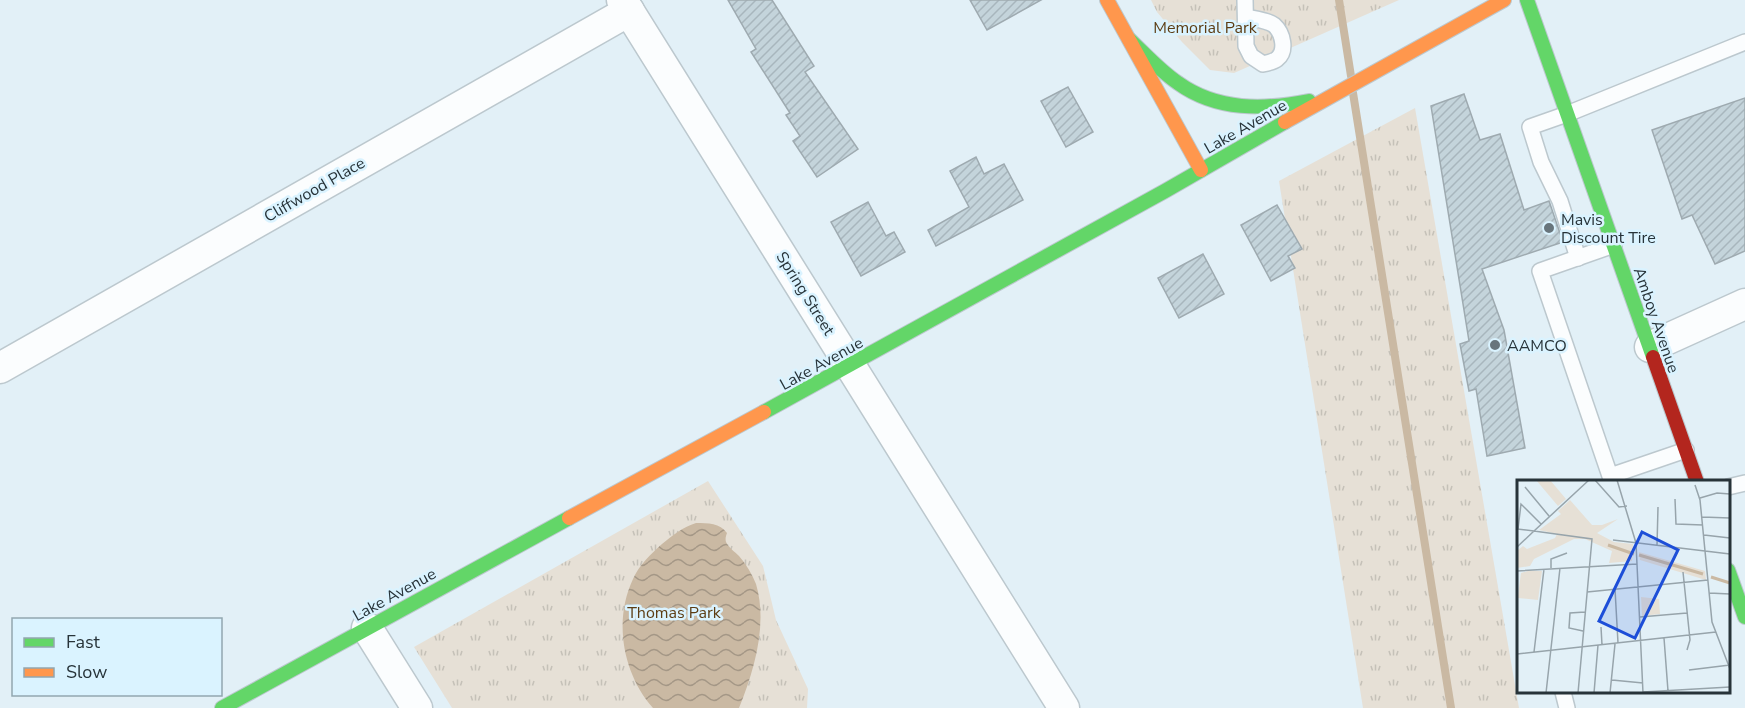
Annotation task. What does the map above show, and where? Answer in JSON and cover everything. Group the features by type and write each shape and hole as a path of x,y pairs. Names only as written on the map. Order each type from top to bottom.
{"street":[{"path":"1107,0 1201,170"},
{"name":"Lake Avenue","path":"222,708 851,365 1504,0"},
{"name":"Amboy Avenue","path":"1527,0 1696,480"},
{"name":"Spring Street","path":"625,5 1064,708"},
{"name":"Cliffwood Place","path":"0,368 625,5"},
{"path":"1129,39 1171,77 1194,93 1221,102 1255,107 1295,104 1329,97"},
{"path":"1650,348 1745,304"},
{"path":"1730,576 1745,617"},
{"path":"367,628 417,708"}],"lane":[{"path":"1245,0 1246,17"},
{"path":"1578,258 1560,201 1541,162 1530,127 1745,42"},
{"path":"1614,245 1540,271 1610,476 1686,450"},
{"path":"1730,487 1745,483"},
{"path":"1730,624 1745,617"},
{"path":"1563,693 1567,708"}],"green space":[{"name":"Memorial Park","path":"1151,0 1399,0 1234,73 1210,70 1182,42 1157,12"},
{"path":"1415,108 1519,708 1363,708 1279,181"},
{"name":"Thomas Park","path":"708,481 763,566 776,620 808,689 807,708 452,708 414,647"}],"water":[{"path":"696,523 721,527 727,533 727,544 751,573 756,584 761,615 758,647 750,679 739,708 653,708 634,679 628,663 624,646 623,612 627,595 642,564 674,534"}],"building":[{"path":"728,0 772,0 814,66 805,72 858,149 817,177 793,141 800,136 786,115 790,113 751,52 756,49"},
{"path":"970,0 1041,0 987,30"},
{"path":"1068,87 1093,132 1066,147 1041,101"},
{"path":"1464,94 1480,140 1500,134 1524,210 1549,201 1563,242 1482,269 1504,330 1525,448 1487,456 1476,389 1469,391 1460,344 1469,341 1431,106"},
{"path":"1745,98 1745,251 1715,264 1692,215 1682,219 1652,130"},
{"path":"976,157 984,174 1004,164 1023,200 936,246 928,230 969,207 950,171"},
{"path":"868,202 886,236 894,232 905,252 861,276 831,222"},
{"path":"1277,205 1302,249 1288,256 1295,268 1271,281 1241,225"},
{"path":"1203,254 1224,294 1179,318 1158,278"}],"waterway":[{"path":"1339,0 1351,76"},
{"path":"1353,93 1451,708"}],"traffic: fast":[{"path":"1527,0 1653,357"},
{"path":"1129,39 1171,78 1209,99 1258,107 1309,101"},
{"path":"764,412 1165,191 1285,122"},
{"path":"222,708 569,518"},
{"path":"1730,576 1745,617"}],"traffic: slow":[{"path":"1107,0 1201,170"},
{"path":"1285,122 1504,0"},
{"path":"569,518 764,412"}],"traffic: jam":[{"path":"1653,357 1696,480"}],"place":[{"name":"Mavis Discount Tire","path":"1549,228"},
{"name":"AAMCO","path":"1495,345"}]}
